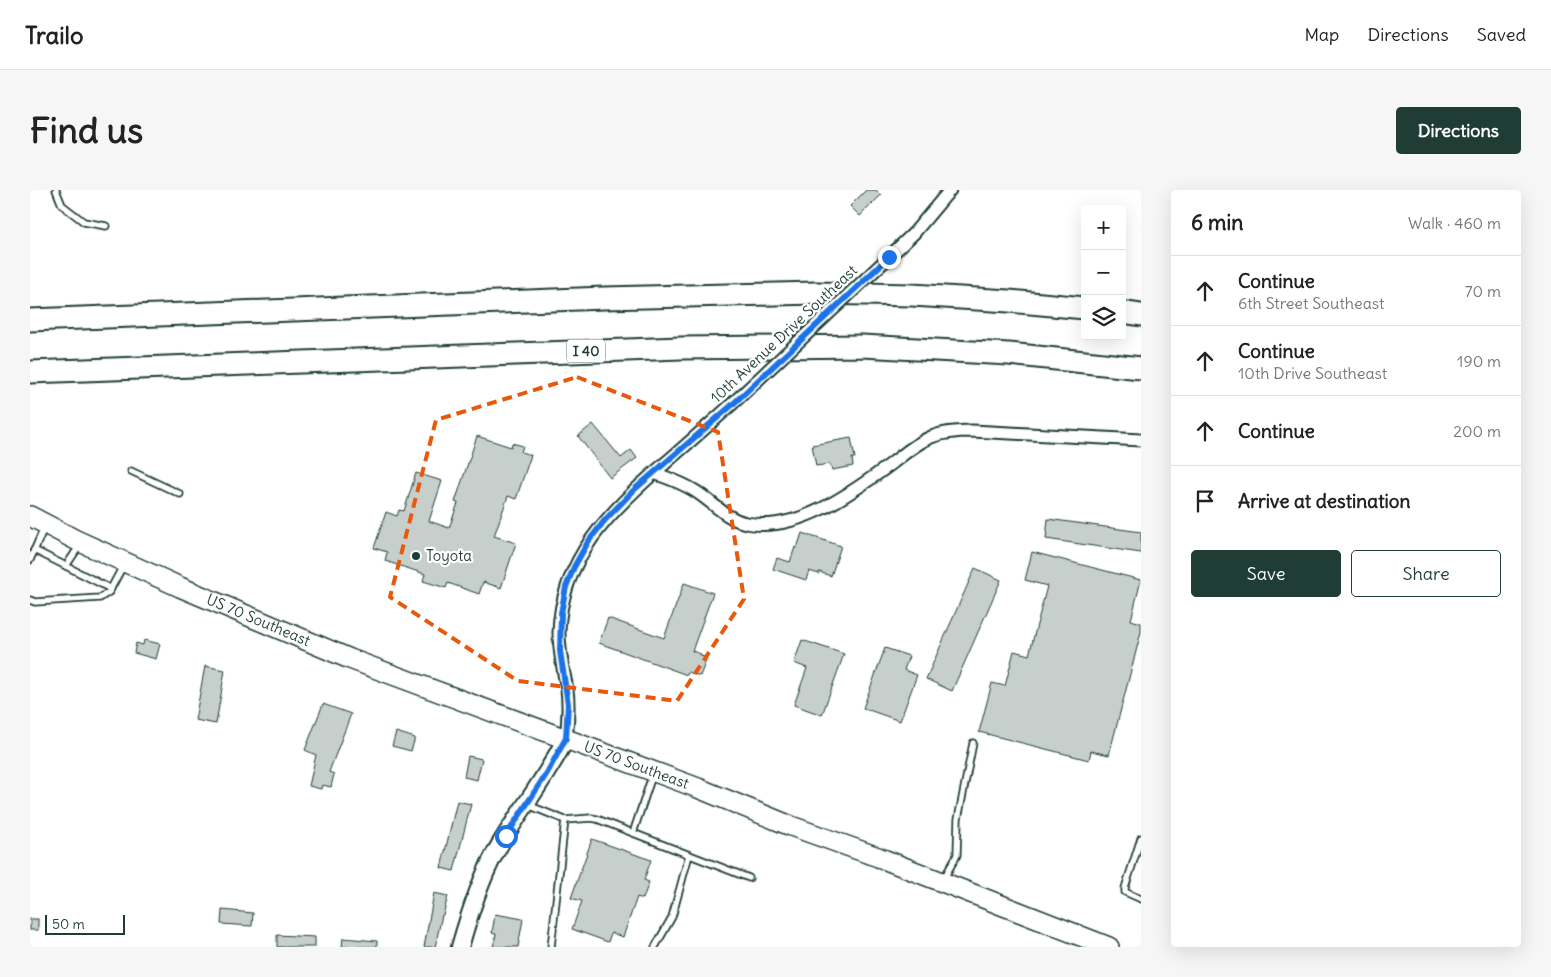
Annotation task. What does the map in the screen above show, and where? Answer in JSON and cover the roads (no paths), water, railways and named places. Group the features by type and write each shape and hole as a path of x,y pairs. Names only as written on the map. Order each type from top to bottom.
{"highway":[{"path":"30,320 613,298 816,293 920,296 1081,308"},
{"path":"1126,313 1141,315"},
{"name":"I 40","path":"30,372 681,348 862,346 1009,354 1141,368"}],"main road":[{"name":"US 70 Southeast","path":"38,520 188,591 350,659 653,771 1109,947"}],"street":[{"name":"10th Avenue Drive Southeast","path":"566,738 568,704 559,632 562,603 566,587 580,555 596,531 620,504 731,406 914,233 950,190"},
{"path":"654,473 694,490 735,519 753,524 767,524 802,517 825,507 873,478 916,445 931,437 947,433 972,431 1141,440"},
{"path":"460,947 476,895 485,874 506,836 547,773 566,738"}],"lane":[{"path":"56,190 62,205 84,222 106,226"},
{"path":"132,471 180,494"},
{"path":"30,560 34,550 38,520"},
{"path":"66,566 82,542"},
{"path":"34,550 110,588"},
{"path":"30,600 35,602 100,598 109,592 125,562"},
{"path":"942,882 957,855 958,819 973,743"},
{"path":"633,833 653,771"},
{"path":"526,804 565,820 597,819 749,878"},
{"path":"551,947 565,820"},
{"path":"1141,838 1125,888 1125,892 1141,899"},
{"path":"655,947 672,917 689,855"}],"place":[{"name":"Toyota","path":"416,556"}]}
